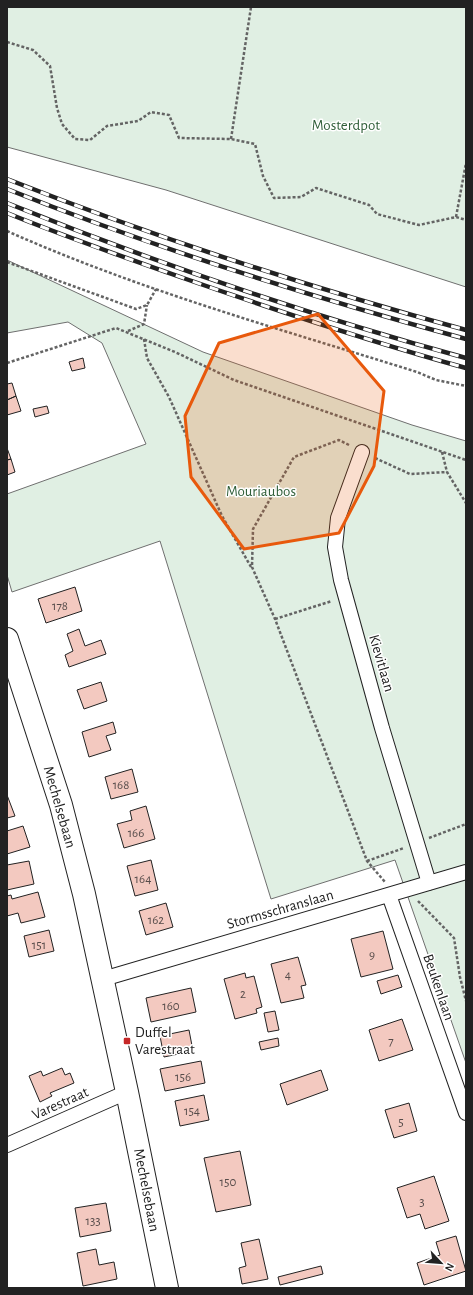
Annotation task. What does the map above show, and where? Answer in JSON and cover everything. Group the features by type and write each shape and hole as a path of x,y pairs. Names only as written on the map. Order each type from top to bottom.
{"main road":[{"name":"Mechelsebaan","path":"7,639 61,805 84,894 128,1092 167,1288"}],"street":[{"name":"Kievitlaan","path":"362,452 338,518 335,547 346,597 429,883"},
{"name":"Stormsschranslaan","path":"103,979 466,872"},
{"name":"Beukenlaan","path":"397,893 466,1114"},
{"name":"Varestraat","path":"7,1145 128,1092"}],"path":[{"path":"231,139 251,7"},
{"path":"7,42 33,50 50,66 57,108 62,124 74,139 90,140 107,126 138,120 151,112 169,115 179,138 231,139 255,144 263,176 274,198 301,197 316,188 369,205 377,214 419,225 456,217 466,220"},
{"path":"456,217 466,162"},
{"path":"7,231 156,289 417,372 436,380 466,386"},
{"path":"7,262 136,309 147,305"},
{"path":"127,331 144,324 147,305 156,289"},
{"path":"7,363 116,328 144,338 234,380 466,460"},
{"path":"144,338 147,358 169,397 222,516 252,567 275,619 367,861 397,893 432,914 454,938 460,977 466,1001"},
{"path":"252,567 254,528 294,457 339,440 410,474 447,472"},
{"path":"442,452 447,472 466,503"},
{"path":"275,619 346,597"}],"highlighted area":[{"path":"318,314 384,391 374,466 339,533 244,549 191,477 185,416 219,343"}],"green space":[{"name":"Mosterdpot","path":"7,7 466,7 466,287 166,190 7,147"},
{"name":"Mouriaubos","path":"7,260 203,352 412,425 466,441 466,1063 395,860 271,899 160,541 12,592 7,575 7,494 146,444 102,343 68,322 7,333"}],"building":[{"path":"83,358 85,368 72,371 69,362"},
{"path":"12,383 16,396 7,400 7,384"},
{"path":"16,396 21,411 7,415 7,400"},
{"path":"47,406 49,413 35,417 33,409"},
{"path":"7,448 11,459 7,460"},
{"path":"11,459 15,472 7,475 7,460"},
{"path":"75,587 82,611 46,623 38,599"},
{"path":"79,629 85,646 101,640 106,654 69,667 65,655 73,651 67,634"},
{"path":"101,682 107,701 84,709 77,690"},
{"path":"113,722 116,733 106,736 111,750 89,757 82,732"},
{"path":"132,769 138,792 111,799 105,777"},
{"path":"7,795 15,816 7,818"},
{"path":"146,806 155,839 124,848 117,824 132,820 130,811"},
{"path":"23,826 30,847 7,854 7,831"},
{"path":"151,860 158,890 135,896 127,866"},
{"path":"29,861 34,884 7,890 7,865"},
{"path":"38,892 45,917 21,923 18,913 7,916 7,896 11,895 12,899"},
{"path":"166,903 173,927 146,935 139,911"},
{"path":"49,930 54,951 29,957 24,936"},
{"path":"383,931 393,969 361,977 351,939"},
{"path":"298,957 306,985 301,986 304,998 281,1003 271,964"},
{"path":"245,973 246,978 254,976 262,1007 256,1009 257,1013 235,1019 224,979"},
{"path":"398,975 402,987 381,994 377,981"},
{"path":"191,988 196,1012 151,1022 146,998"},
{"path":"275,1011 279,1030 268,1032 264,1013"},
{"path":"402,1019 413,1050 379,1061 369,1030"},
{"path":"189,1030 193,1051 164,1057 160,1036"},
{"path":"278,1038 279,1046 261,1050 259,1042"},
{"path":"201,1061 205,1083 165,1091 160,1069"},
{"path":"62,1068 65,1075 70,1073 74,1083 50,1093 52,1096 40,1102 29,1076 41,1071 43,1076"},
{"path":"321,1070 328,1090 287,1105 280,1084"},
{"path":"204,1095 209,1120 180,1126 175,1101"},
{"path":"409,1103 417,1131 394,1138 385,1110"},
{"path":"240,1151 251,1205 216,1212 204,1158"},
{"path":"434,1176 449,1221 425,1229 420,1214 407,1218 397,1188"},
{"path":"106,1203 111,1231 80,1237 75,1208"},
{"path":"456,1236 466,1271 424,1285 417,1263 440,1255 436,1242"},
{"path":"259,1239 268,1279 242,1284 239,1268 246,1266 241,1243"},
{"path":"96,1249 99,1265 114,1262 117,1279 83,1286 77,1253"},
{"path":"321,1266 323,1274 280,1285 278,1277"}],"railway":[{"path":"7,179 177,242 350,297 466,330"},
{"path":"7,189 120,232 235,271 466,339"},
{"path":"7,203 120,247 234,287 408,342 466,358"},
{"path":"7,213 96,247 255,303 360,337 466,368"}],"place":[{"name":"Duffel Varestraat","path":"127,1041"}]}
